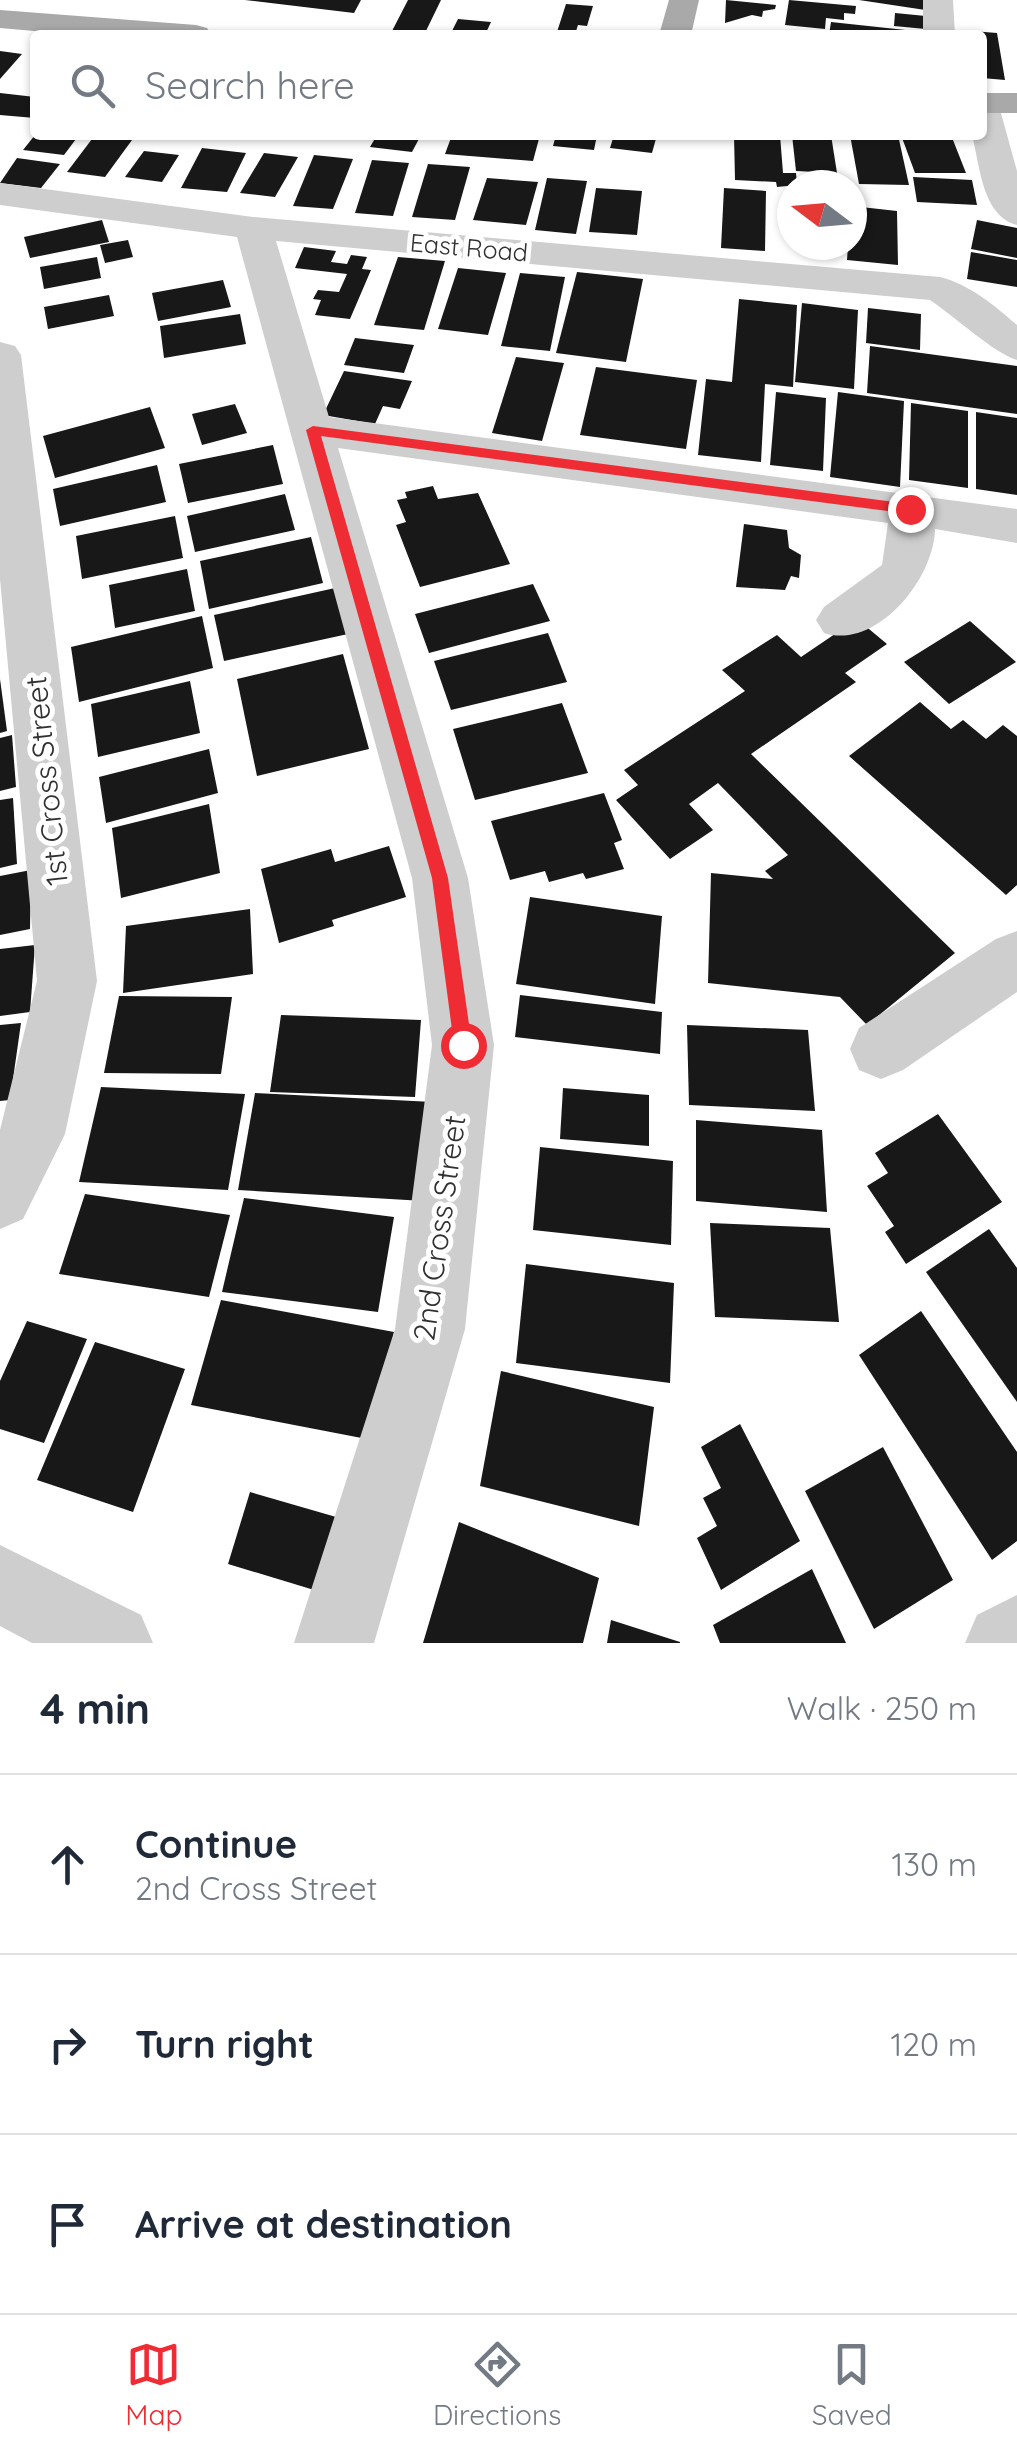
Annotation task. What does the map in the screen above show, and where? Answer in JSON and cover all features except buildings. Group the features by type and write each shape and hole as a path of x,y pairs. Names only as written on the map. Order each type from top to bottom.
{"main road":[{"path":"675,30 684,0"},
{"path":"0,18 138,30"},
{"path":"0,30 30,32"},
{"path":"0,38 30,41"},
{"path":"987,104 1017,103"}],"street":[{"path":"938,0 939,30"},
{"path":"987,123 1007,201 1017,214"},
{"name":"East Road","path":"0,194 253,228 940,289 981,315 1017,347"},
{"name":"2nd Cross Street","path":"253,228 440,878 463,1045 430,1328 334,1643"},
{"name":"1st Cross Street","path":"0,355 67,981 32,1134 0,1196"},
{"path":"313,430 1017,526"},
{"path":"841,620 896,583 914,544 910,509"},
{"path":"881,1049 1017,958"},
{"path":"0,1584 113,1643"},
{"path":"1005,1643 1017,1634"}],"route":[{"path":"463,1045 440,878 313,430 910,509"}]}
